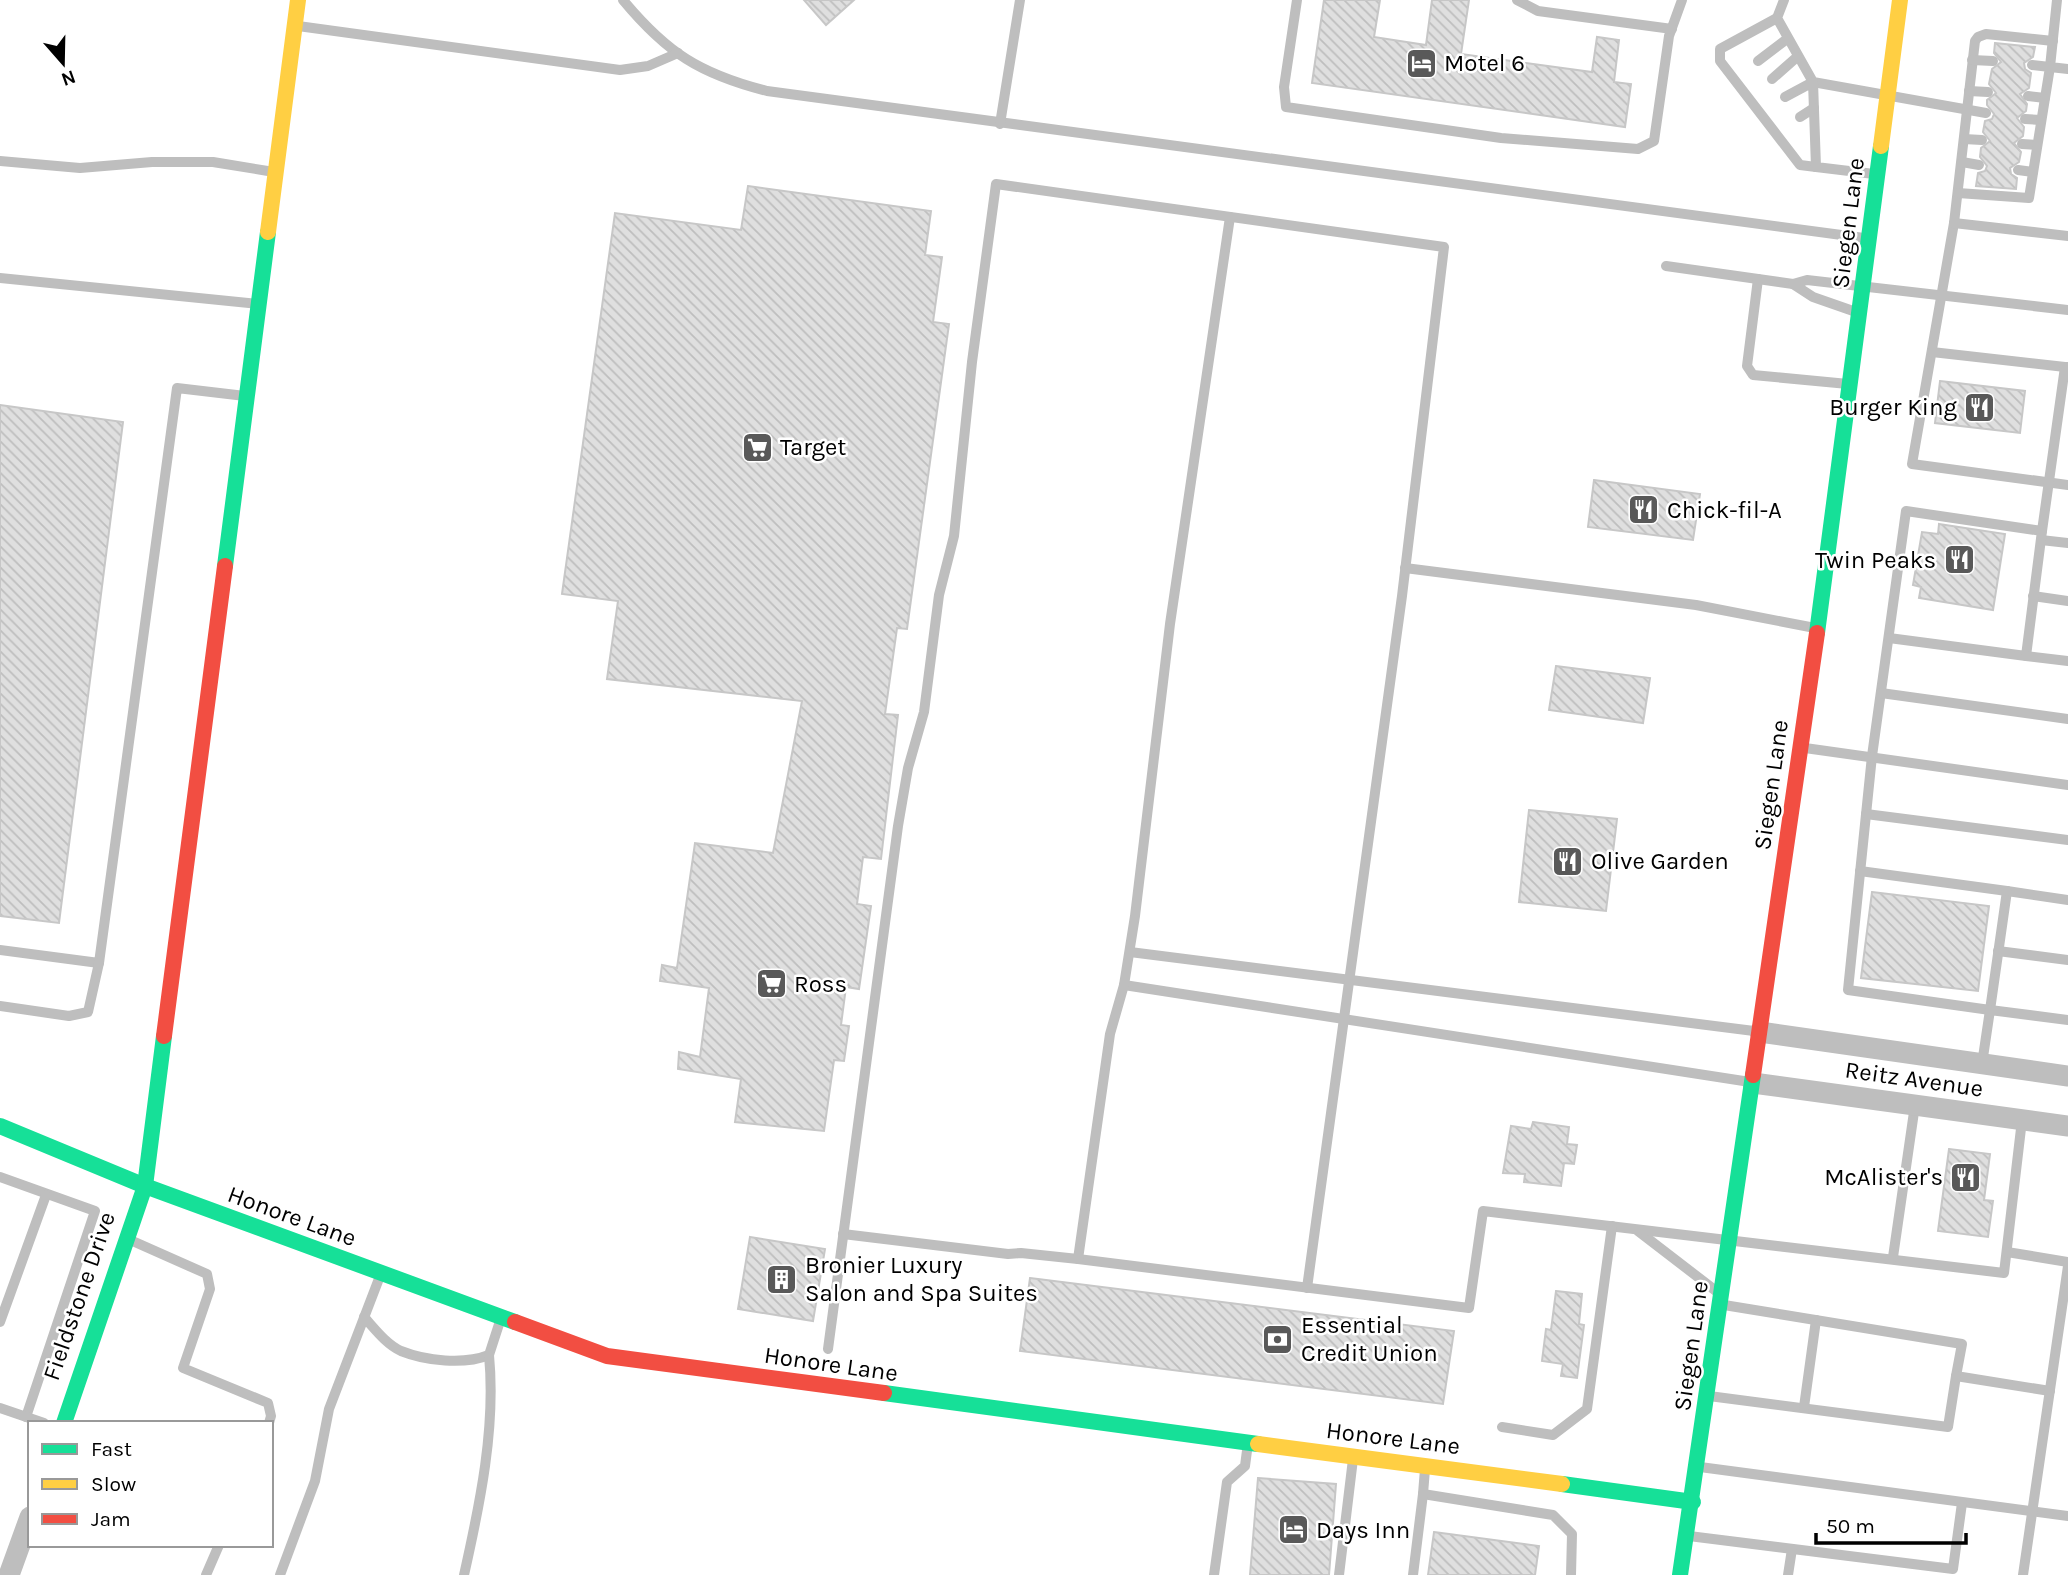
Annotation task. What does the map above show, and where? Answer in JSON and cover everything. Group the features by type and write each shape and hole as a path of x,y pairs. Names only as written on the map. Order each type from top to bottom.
{"street":[{"name":"Fieldstone Drive","path":"65,1421 145,1186 298,0"},
{"name":"Siegen Lane","path":"1680,1575 1693,1502 1706,1396 1753,1083 1798,748 1818,628 1900,0"},
{"name":"Reitz Avenue","path":"1760,1032 2068,1076"},
{"name":"Reitz Avenue","path":"1753,1083 2068,1126"},
{"name":"Honore Lane","path":"0,1126 145,1186 607,1356 1693,1502"},
{"path":"9,1575 28,1523"}],"lane":[{"path":"623,0 653,34 709,73 767,91 1869,238"},
{"path":"1000,124 1020,0"},
{"path":"1297,0 1284,87 1286,107 1501,138 1638,149 1654,141 1672,29 1682,0"},
{"path":"1517,0 1538,11 1672,29"},
{"path":"1784,0 1777,18 1720,49 1720,61 1738,77 1765,112 1800,165 1877,174"},
{"path":"1958,192 2029,198 2050,67 2057,0"},
{"path":"1777,18 1813,82 1816,167"},
{"path":"295,25 620,70 648,66 678,53"},
{"path":"2053,41 1982,35 1975,41 1954,223 1912,464 2068,485"},
{"path":"1758,61 1787,39"},
{"path":"1772,79 1797,57"},
{"path":"1972,60 1993,61"},
{"path":"2032,65 2068,69"},
{"path":"1785,97 1813,82 1986,113"},
{"path":"1969,91 1988,92"},
{"path":"2028,96 2045,98"},
{"path":"1800,117 1814,108"},
{"path":"2025,118 2041,120"},
{"path":"1964,139 1982,140"},
{"path":"2022,144 2037,145"},
{"path":"0,160 80,168 152,162 213,162 276,172"},
{"path":"1962,162 1979,165"},
{"path":"2018,170 2033,172"},
{"path":"828,1349 898,826 908,768 924,712 939,595 954,536 972,362 996,184 1444,247 1405,568 1307,1288"},
{"path":"1078,1259 1110,1034 1124,985 1130,951 1172,613 1230,217"},
{"path":"1954,223 2067,236"},
{"path":"1666,266 1793,284 1807,280 2068,310"},
{"path":"0,278 258,304"},
{"path":"1758,279 1747,366 1753,375 1850,384"},
{"path":"1793,284 1812,297 1859,313"},
{"path":"1932,352 2066,367 2062,426 2049,482 2026,656"},
{"path":"0,1006 69,1016 88,1012 100,963 177,388 246,396"},
{"path":"2068,543 2041,535 1906,512 1872,756 1848,990 2068,1020"},
{"path":"1405,568 1696,605 1818,628"},
{"path":"2033,596 2068,601"},
{"path":"1889,638 2068,661"},
{"path":"1881,693 2068,719"},
{"path":"1798,748 1872,756 2068,785"},
{"path":"1866,814 2068,840"},
{"path":"1860,871 2068,900"},
{"path":"1982,1064 2007,891"},
{"path":"0,950 100,963"},
{"path":"1130,951 1760,1032"},
{"path":"1998,951 2068,960"},
{"path":"1124,985 1753,1083"},
{"path":"1893,1258 1915,1105"},
{"path":"843,1234 1007,1254 1078,1259 1469,1308 1483,1211 2004,1273 2022,1120"},
{"path":"0,1177 95,1211 26,1417"},
{"path":"0,1322 46,1195"},
{"path":"1502,1427 1553,1435 1587,1409 1612,1226"},
{"path":"1638,1231 1721,1300 1816,1320 1962,1343 1948,1427 1706,1396"},
{"path":"127,1239 207,1274 210,1289 183,1368 268,1403 270,1421"},
{"path":"2007,1252 2068,1264 2023,1575"},
{"path":"280,1575 316,1481 329,1409 381,1273"},
{"path":"365,1317 384,1339 400,1350 424,1357 474,1361 489,1355"},
{"path":"464,1575 482,1488 491,1377 489,1355 501,1317"},
{"path":"1804,1407 1816,1320"},
{"path":"1956,1376 2050,1391"},
{"path":"0,1408 38,1421"},
{"path":"1214,1575 1227,1482 1245,1466 1248,1443"},
{"path":"1339,1575 1353,1456"},
{"path":"1413,1575 1426,1465"},
{"path":"1696,1466 2068,1516"},
{"path":"1423,1494 1553,1515 1572,1534 1571,1575"},
{"path":"1686,1536 1952,1569 1962,1503"},
{"path":"206,1575 218,1547"},
{"path":"1788,1575 1791,1549"}],"building":[{"path":"804,0 854,0 826,25"},
{"name":"Motel 6","path":"1324,0 1380,0 1374,37 1426,45 1432,0 1469,0 1461,54 1592,72 1597,37 1619,40 1614,82 1631,84 1625,127 1312,83"},
{"path":"1995,43 2035,47 2033,57 2024,63 2025,69 2031,73 2029,88 2020,94 2027,104 2026,111 2017,118 2024,127 2023,136 2014,143 2021,152 2019,162 2010,168 2011,174 2017,178 2016,189 1976,186 1978,173 1985,171 1987,166 1980,157 1981,148 1990,141 1983,132 1985,121 1992,119 1994,114 1987,105 1987,100 1996,93 1989,84 1992,69 2001,62 1994,53"},
{"name":"Target","path":"748,186 931,211 925,255 942,257 933,322 949,324 907,629 897,628 885,714 898,715 881,859 863,857 857,904 871,906 859,989 846,987 841,1025 849,1026 844,1061 834,1060 824,1131 735,1122 741,1079 678,1069 679,1052 700,1057 709,988 660,981 662,965 677,968 695,843 773,853 802,701 607,679 618,601 562,594 615,213 741,230"},
{"name":"Burger King","path":"1940,381 2025,391 2020,433 1935,423"},
{"path":"0,405 123,422 59,923 0,916"},
{"name":"Chick-fil-A","path":"1594,480 1700,494 1693,540 1588,527"},
{"name":"Twin Peaks","path":"1939,524 2005,534 1993,610 1919,598 1921,587 1913,585 1922,532 1938,534"},
{"path":"1556,666 1650,678 1643,723 1549,710"},
{"name":"Olive Garden","path":"1529,810 1617,819 1606,911 1519,902"},
{"path":"1872,892 1989,906 1978,991 1861,978"},
{"path":"1533,1122 1569,1127 1567,1144 1577,1145 1574,1164 1564,1163 1561,1186 1524,1182 1525,1174 1503,1173 1511,1126 1531,1129"},
{"name":"McAlister's","path":"1949,1149 1990,1154 1984,1200 1993,1201 1988,1237 1938,1231"},
{"name":"Bronier Luxury Salon and Spa Suites","path":"750,1237 825,1249 813,1321 738,1309"},
{"path":"1030,1278 1454,1331 1443,1404 1020,1351"},
{"path":"1556,1291 1582,1294 1579,1324 1584,1325 1577,1378 1561,1376 1563,1364 1542,1361 1546,1329 1551,1330"},
{"name":"Days Inn","path":"1258,1478 1336,1484 1329,1575 1250,1575"},
{"path":"1434,1532 1539,1546 1535,1575 1428,1575"}],"traffic: fast":[{"path":"1817,633 1881,146"},
{"path":"225,566 268,232"},
{"path":"65,1421 145,1186 164,1036"},
{"path":"1680,1575 1753,1075"},
{"path":"0,1126 145,1186 515,1322"},
{"path":"884,1393 1258,1444"},
{"path":"1562,1484 1693,1502"}],"traffic: slow":[{"path":"268,232 298,0"},
{"path":"1881,146 1900,0"},
{"path":"1258,1444 1562,1484"}],"traffic: jam":[{"path":"164,1036 225,566"},
{"path":"1753,1075 1817,633"},
{"path":"515,1322 607,1356 884,1393"}],"place":[{"name":"Motel 6","path":"1421,63"},
{"name":"Burger King","path":"1980,407"},
{"name":"Target","path":"757,447"},
{"name":"Chick-fil-A","path":"1644,510"},
{"name":"Twin Peaks","path":"1959,560"},
{"name":"Olive Garden","path":"1568,861"},
{"name":"Ross","path":"771,984"},
{"name":"McAlister's","path":"1966,1177"},
{"name":"Bronier Luxury Salon and Spa Suites","path":"782,1279"},
{"name":"Essential Credit Union","path":"1278,1339"},
{"name":"Days Inn","path":"1293,1530"}]}
